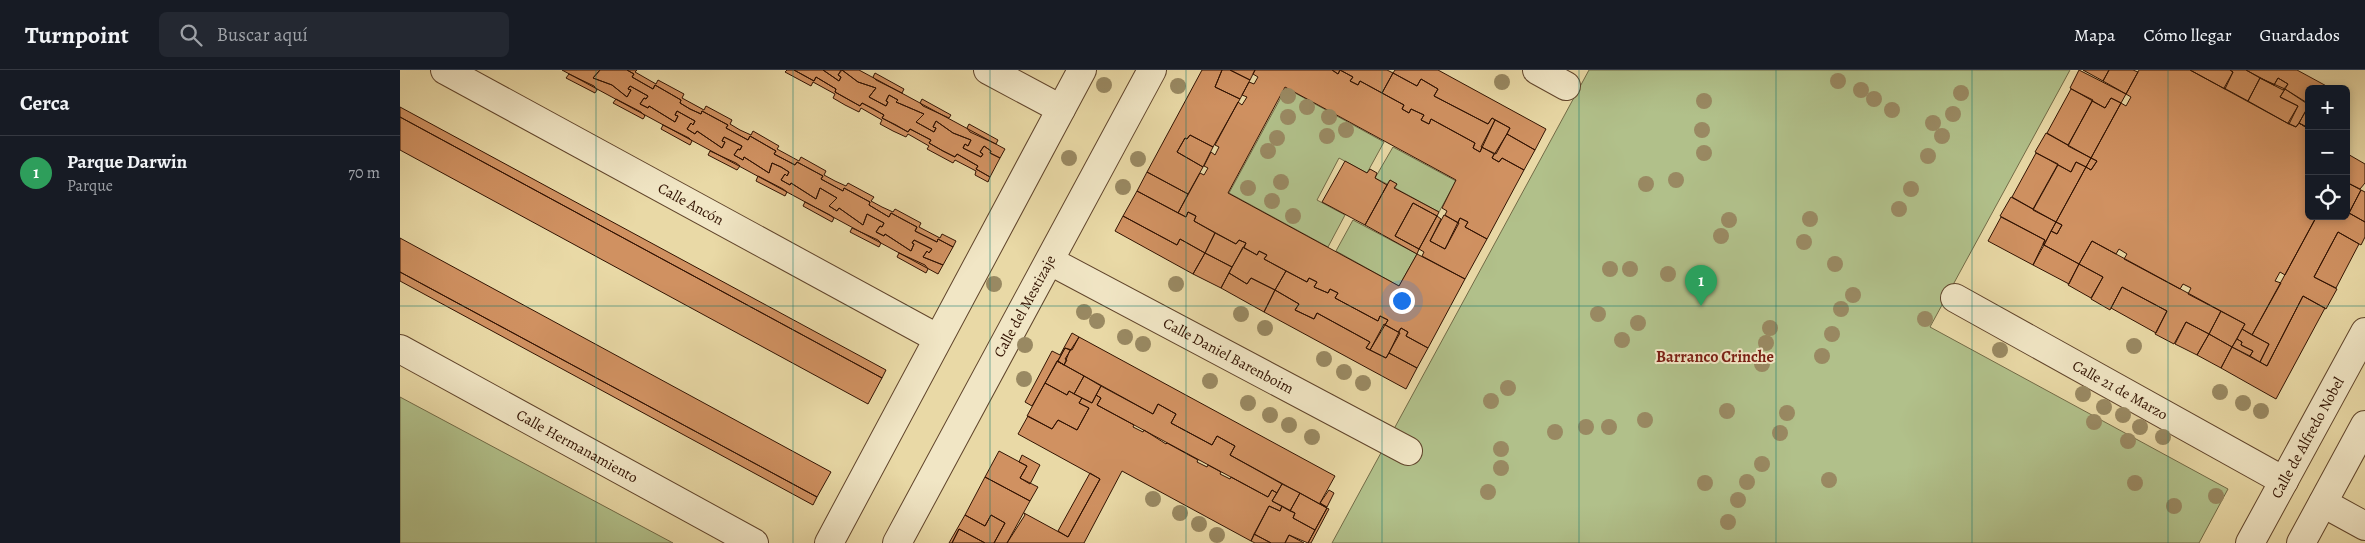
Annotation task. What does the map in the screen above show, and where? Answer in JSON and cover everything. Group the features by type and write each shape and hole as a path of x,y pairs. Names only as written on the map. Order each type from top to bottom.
{"street":[{"name":"Calle Ancón","path":"445,70 937,338"},
{"path":"988,70 1061,109"},
{"path":"829,543 1082,70"},
{"name":"Calle del Mestizaje","path":"897,543 1152,70"},
{"path":"1537,70 1566,86"},
{"name":"Calle Daniel Barenboim","path":"1050,261 1408,450"},
{"name":"Calle 21 de Marzo","path":"1955,298 2284,481"},
{"name":"Calle de Alfredo Nobel","path":"2250,543 2365,332"},
{"name":"Calle Hermanamiento","path":"400,349 754,543"},
{"path":"2302,543 2365,425"},
{"path":"2323,503 2365,526"}],"green space":[{"path":"1589,70 2070,70 1930,327 2228,489 2199,543 1332,543"},
{"path":"1286,88 1384,142 1367,173 1339,158 1317,200 1345,215 1328,247 1229,193"},
{"path":"1393,147 1456,181 1439,212 1395,188 1397,184 1390,180 1387,184 1375,178"},
{"path":"1353,220 1417,254 1399,286 1336,251"},
{"path":"400,397 673,543 400,543"}],"building":[{"path":"562,70 600,70 593,78 612,85 627,97 631,90 628,89 630,86 648,96 640,104 648,108 649,106 675,122 678,116 675,115 677,111 695,121 687,129 695,134 697,131 722,148 725,142 722,141 724,137 742,146 734,155 743,160 744,157 769,173 772,163 781,167 789,172 781,180 790,185 791,183 816,199 820,188 837,198 829,206 837,211 839,208 863,225 867,214 884,223 876,232 884,236 885,234 911,251 914,240 932,249 929,253 927,251 923,257 943,265 938,274"},
{"path":"600,70 627,70 634,74 632,77 653,89 655,85 681,100 680,103 690,109 701,114 702,111 728,125 726,128 748,140 750,136 776,151 774,154 795,165 797,162 823,176 821,179 843,191 844,188 870,202 869,205 889,217 891,213 917,227 915,231 937,242 938,239 953,247 943,265 923,257 927,251 929,253 932,249 914,240 911,251 885,234 884,236 876,232 884,223 867,214 863,225 839,208 837,211 829,206 837,198 820,188 816,199 791,183 790,185 781,180 789,172 781,167 772,163 769,173 744,157 743,160 734,155 742,146 724,137 722,141 725,142 722,148 697,131 695,134 687,129 695,121 677,111 675,115 678,116 675,122 649,106 648,108 640,104 648,96 630,86 628,89 631,90 627,97 612,85 593,78"},
{"path":"627,70 637,70 635,72 656,84 658,80 684,94 682,98 704,110 706,106 732,120 730,124 740,130 751,135 753,131 779,146 777,149 799,161 801,157 826,171 824,175 835,181 846,186 848,183 874,197 871,201 893,212 895,209 921,223 919,227 940,238 942,234 956,241 953,247 938,239 937,242 915,231 917,227 891,213 889,217 869,205 870,202 844,188 843,191 821,179 823,176 797,162 795,165 774,154 776,151 750,136 748,140 726,128 728,125 702,111 701,114 690,109 680,103 681,100 655,85 653,89 632,77 634,74"},
{"path":"787,70 794,70 814,81 816,77 836,89 835,92 860,106 862,103 884,115 882,118 908,132 910,129 931,140 929,143 955,157 957,154 978,166 976,169 990,177 988,182 975,175 976,171 955,160 953,163 927,149 929,146 908,134 906,137 893,131 880,124 882,120 861,108 859,112 845,105 833,98 835,94 813,82 811,86 785,72"},
{"path":"794,70 823,70 839,81 841,77 838,75 842,70 858,82 876,88 869,97 886,106 889,95 898,100 896,102 924,114 916,122 934,132 936,128 933,127 936,121 953,133 971,140 968,146 965,144 963,148 981,157 983,154 980,152 984,146 991,151 990,153 1000,158 990,177 976,169 978,166 957,154 955,157 943,151 929,143 931,140 910,129 908,132 882,118 884,115 874,109 862,103 860,106 835,92 836,89 816,77 814,81"},
{"path":"823,70 841,70 838,75 841,77 839,81"},
{"path":"842,70 859,70 1005,149 1000,158 990,153 991,151 984,146 980,152 983,154 981,157 963,148 965,144 968,146 971,140 953,133 936,121 933,127 936,128 934,132 916,122 924,114 896,102 898,100 889,95 886,106 869,97 876,88 858,82"},
{"path":"1202,70 1222,70 1215,87 1240,99 1213,147 1190,135 1187,139 1185,138 1177,152 1203,167 1188,194 1147,172"},
{"path":"1222,70 1230,70 1250,80 1240,99 1215,87"},
{"path":"1230,70 1255,70 1250,80"},
{"path":"1255,70 1332,70 1338,74 1340,70 1353,77 1350,81 1358,85 1360,81 1404,105 1402,109 1409,113 1411,109 1424,115 1421,120 1429,124 1431,119 1475,143 1473,148 1480,152 1482,147 1494,154 1492,158 1499,162 1502,158 1524,170 1487,239 1465,227 1468,222 1460,218 1458,223 1445,215 1447,211 1442,208 1456,180 1285,87 1228,193 1399,286 1417,254 1465,279 1428,348 1406,336 1408,332 1401,328 1398,332 1385,325 1388,320 1380,316 1378,321 1335,298 1338,293 1330,289 1328,293 1314,287 1317,282 1309,278 1307,282 1264,259 1267,255 1259,251 1257,255 1244,248 1246,243 1239,240 1236,244 1194,221 1196,216 1188,212 1186,217 1178,213 1200,173 1204,175 1208,168 1204,166 1211,152 1215,155 1219,147 1215,145 1238,102 1242,105 1247,97 1242,95 1249,82 1254,84 1258,77 1253,74"},
{"path":"1332,70 1340,70 1338,74"},
{"path":"1340,70 1387,70 1393,73 1382,93 1360,81 1358,85 1350,81 1353,77"},
{"path":"1395,70 1438,70 1546,129 1535,150 1507,134 1510,128 1492,118 1488,124 1434,96 1438,89 1421,79 1417,86 1393,73"},
{"path":"2079,70 2126,94 2121,103 2111,98 2105,108 2070,88"},
{"path":"2083,70 2109,70 2103,81"},
{"path":"2109,70 2133,70 2138,72 2126,94 2103,81"},
{"path":"2139,70 2190,70 2289,124 2296,127 2299,123 2305,127 2305,220 2314,220 2285,275 2280,272 2275,281 2281,283 2252,335 2242,329 2245,324 2188,294 2191,288 2183,284 2180,289 2124,259 2127,254 2119,249 2116,254 2092,241 2079,264 2044,245 2051,231 2057,234 2062,225 2056,222 2086,167 2091,170 2097,161 2091,158 2121,103 2126,106 2131,97 2126,94"},
{"path":"2190,70 2230,70 2233,72 2225,89"},
{"path":"2230,70 2246,70 2260,78 2248,101 2224,88 2233,72"},
{"path":"2246,70 2297,70 2325,85 2305,85 2305,102 2285,89 2288,84 2278,78 2274,85"},
{"path":"875,73 904,89 902,93 876,80 873,77"},
{"path":"1393,73 1417,86 1421,79 1438,89 1434,96 1488,124 1492,118 1495,120 1480,152 1473,148 1475,143 1431,119 1429,124 1421,120 1424,115 1411,109 1409,113 1402,109 1404,105 1382,93"},
{"path":"569,74 594,86 597,90 595,93 566,78"},
{"path":"2260,78 2274,85 2278,78 2288,84 2283,90"},
{"path":"2260,78 2285,89 2280,97 2298,106 2289,124 2248,101"},
{"path":"2071,89 2093,100 2068,145 2047,133"},
{"path":"2285,89 2305,102 2305,112 2296,127 2288,123 2298,106 2280,97"},
{"path":"2111,98 2121,103 2091,158 2068,146 2092,101 2105,108"},
{"path":"616,99 645,116 643,119 613,103"},
{"path":"922,99 951,115 949,118 923,106 920,103"},
{"path":"400,107 886,370 882,378 400,117"},
{"path":"2305,112 2305,126 2299,123"},
{"path":"400,117 882,378 868,404 400,150"},
{"path":"1495,120 1510,128 1496,154 1481,147"},
{"path":"969,124 998,140 996,144 970,132 967,128"},
{"path":"663,125 689,138 692,141 690,145 661,129"},
{"path":"2046,133 2091,158 2086,167 2076,162 2071,172 2035,152"},
{"path":"1507,134 1535,150 1524,170 1502,158 1499,162 1492,158"},
{"path":"1190,135 1213,147 1203,167 1177,152 1185,138 1187,139"},
{"path":"710,151 740,166 737,170 708,155"},
{"path":"2036,153 2058,164 2033,209 2012,197"},
{"path":"2350,155 2365,164 2365,183 2360,189 2350,184"},
{"path":"2091,158 2097,161 2091,170 2086,167"},
{"path":"1345,161 1367,173 1370,169 1377,173 1375,178 1387,185 1365,225 1322,202"},
{"path":"2076,162 2086,167 2056,222 2033,210 2058,165 2071,172"},
{"path":"1147,172 1188,194 1178,213 1137,191"},
{"path":"758,176 783,189 787,192 785,196 756,181"},
{"path":"1390,180 1397,184 1394,188 1439,212 1437,216 1413,203 1395,236 1419,249 1417,254 1365,225"},
{"path":"2350,184 2361,190 2350,211"},
{"path":"2361,190 2365,192 2365,222 2350,214"},
{"path":"1137,191 1186,217 1188,212 1196,216 1194,221 1215,233 1205,253 1180,239 1177,245 1123,216"},
{"path":"2011,197 2056,222 2044,245 2045,240 2000,216"},
{"path":"805,202 830,215 834,218 832,222 803,206"},
{"path":"1413,203 1437,216 1419,249 1395,236"},
{"path":"2350,214 2365,222 2365,237 2361,245 2338,232 2314,277 2337,289 2326,309 2303,296 2267,366 2260,362 2269,344 2252,335 2315,220 2350,220"},
{"path":"1444,215 1459,223 1445,249 1430,241"},
{"path":"1123,216 1177,245 1180,239 1205,253 1193,274 1115,231"},
{"path":"1437,216 1441,219 1430,241 1445,249 1460,218 1468,222 1465,227 1487,239 1465,279 1422,256 1424,252 1419,249"},
{"path":"2001,217 2045,240 2033,265 1988,241"},
{"path":"2056,222 2062,225 2057,234 2051,231"},
{"path":"852,228 878,240 881,243 879,247 850,232"},
{"path":"2338,232 2359,244 2336,288 2314,277"},
{"path":"1215,233 1236,244 1239,240 1246,243 1232,267 1205,253"},
{"path":"400,238 831,472 817,497 400,272"},
{"path":"2092,241 2221,311 2209,334 2186,322 2174,344 2155,334 2167,311 2122,287 2110,310 2091,299 2103,277 2079,264"},
{"path":"2044,245 2079,264 2069,284 2033,265"},
{"path":"1243,247 1257,255 1259,251 1267,255 1264,259 1286,271 1275,290 1251,278 1247,284 1229,273"},
{"path":"899,253 925,265 928,269 926,273 897,257"},
{"path":"1205,253 1232,267 1221,288 1193,274"},
{"path":"2079,264 2103,277 2091,298 2068,285"},
{"path":"1286,271 1307,282 1309,278 1317,282 1314,287 1328,293 1330,289 1338,293 1335,298 1378,321 1380,316 1388,320 1370,350 1366,348 1370,342 1317,313 1314,319 1295,310 1299,304 1275,290"},
{"path":"400,272 817,497 813,505 400,281"},
{"path":"1229,273 1247,284 1251,278 1275,290 1264,312 1221,288"},
{"path":"2122,287 2167,311 2156,333 2111,308"},
{"path":"1275,290 1299,304 1295,310 1314,319 1317,313 1370,342 1366,348 1386,358 1389,353 1417,368 1406,389 1264,312"},
{"path":"2303,296 2325,308 2276,399 2221,368 2232,347 2267,366"},
{"path":"2221,311 2245,324 2232,347 2209,334"},
{"path":"2186,322 2209,334 2197,355 2175,344"},
{"path":"1384,324 1400,333 1386,358 1370,350"},
{"path":"1401,328 1408,332 1406,336 1428,348 1417,368 1389,353"},
{"path":"2242,329 2269,344 2260,362 2250,356 2253,351 2241,345 2242,342 2237,339"},
{"path":"1072,333 1079,337 1072,350 1065,348 1032,406 1025,402 1052,351 1060,355"},
{"path":"2209,334 2232,347 2221,368 2197,355"},
{"path":"1079,337 1335,476 1320,503 1327,508 1230,455 1235,446 1217,436 1212,445 1171,423 1176,414 1158,404 1153,414 1064,365 1067,360 1065,359"},
{"path":"2237,339 2242,342 2241,345 2253,351 2250,356 2232,347"},
{"path":"1065,348 1070,350 1064,365 1058,361"},
{"path":"1057,361 1084,376 1074,394 1069,391 1067,395 1045,383"},
{"path":"1084,376 1101,386 1092,403 1074,394"},
{"path":"1045,383 1067,395 1069,391 1082,398 1079,403 1089,408 1077,430 1058,420 1052,429 1027,416"},
{"path":"1101,386 1153,414 1158,404 1176,414 1171,423 1212,445 1217,436 1235,446 1230,455 1282,484 1277,493 1272,490 1268,497 1097,405 1101,398 1096,395"},
{"path":"1096,395 1101,398 1097,405 1134,425 1133,427 1143,432 1144,430 1166,444 1198,460 1197,462 1207,467 1208,465 1221,472 1220,474 1230,479 1231,477 1268,497 1272,490 1277,493 1272,501 1282,506 1280,511 1269,506 1251,541 1122,471 1084,543 1007,543 1025,515 1024,513 1068,537 1100,479 1018,434 1028,416 1052,429 1058,420 1077,430 1089,408 1079,403 1082,398 1092,403"},
{"path":"999,451 1027,466 1020,478 1038,487 1030,501 985,477"},
{"path":"1022,455 1040,465 1030,484 1020,478 1027,466 1019,462"},
{"path":"1090,473 1100,479 1068,537 1058,531"},
{"path":"985,477 1030,501 1007,543 994,543 1005,523 991,515 985,526 965,515"},
{"path":"1282,484 1300,493 1290,511 1272,501"},
{"path":"1329,490 1334,493 1327,507 1320,503"},
{"path":"1300,493 1327,508 1315,530 1293,518 1295,513 1290,511"},
{"path":"1269,506 1280,511 1282,506 1295,513 1293,518 1315,530 1308,543 1289,535 1285,543 1271,543 1254,534"},
{"path":"1327,508 1329,509 1311,543 1308,543"},
{"path":"965,515 985,526 991,515 1005,523 994,543 985,543 959,529 952,543 949,543"},
{"path":"959,529 985,543 952,543"},
{"path":"1254,534 1271,543 1255,543 1251,541"},
{"path":"1289,535 1304,543 1285,543"}],"place":[{"name":"Parque Darwin","path":"1701,306"}],"district":[{"name":"Barranco Crinche","path":"1715,357"}]}
